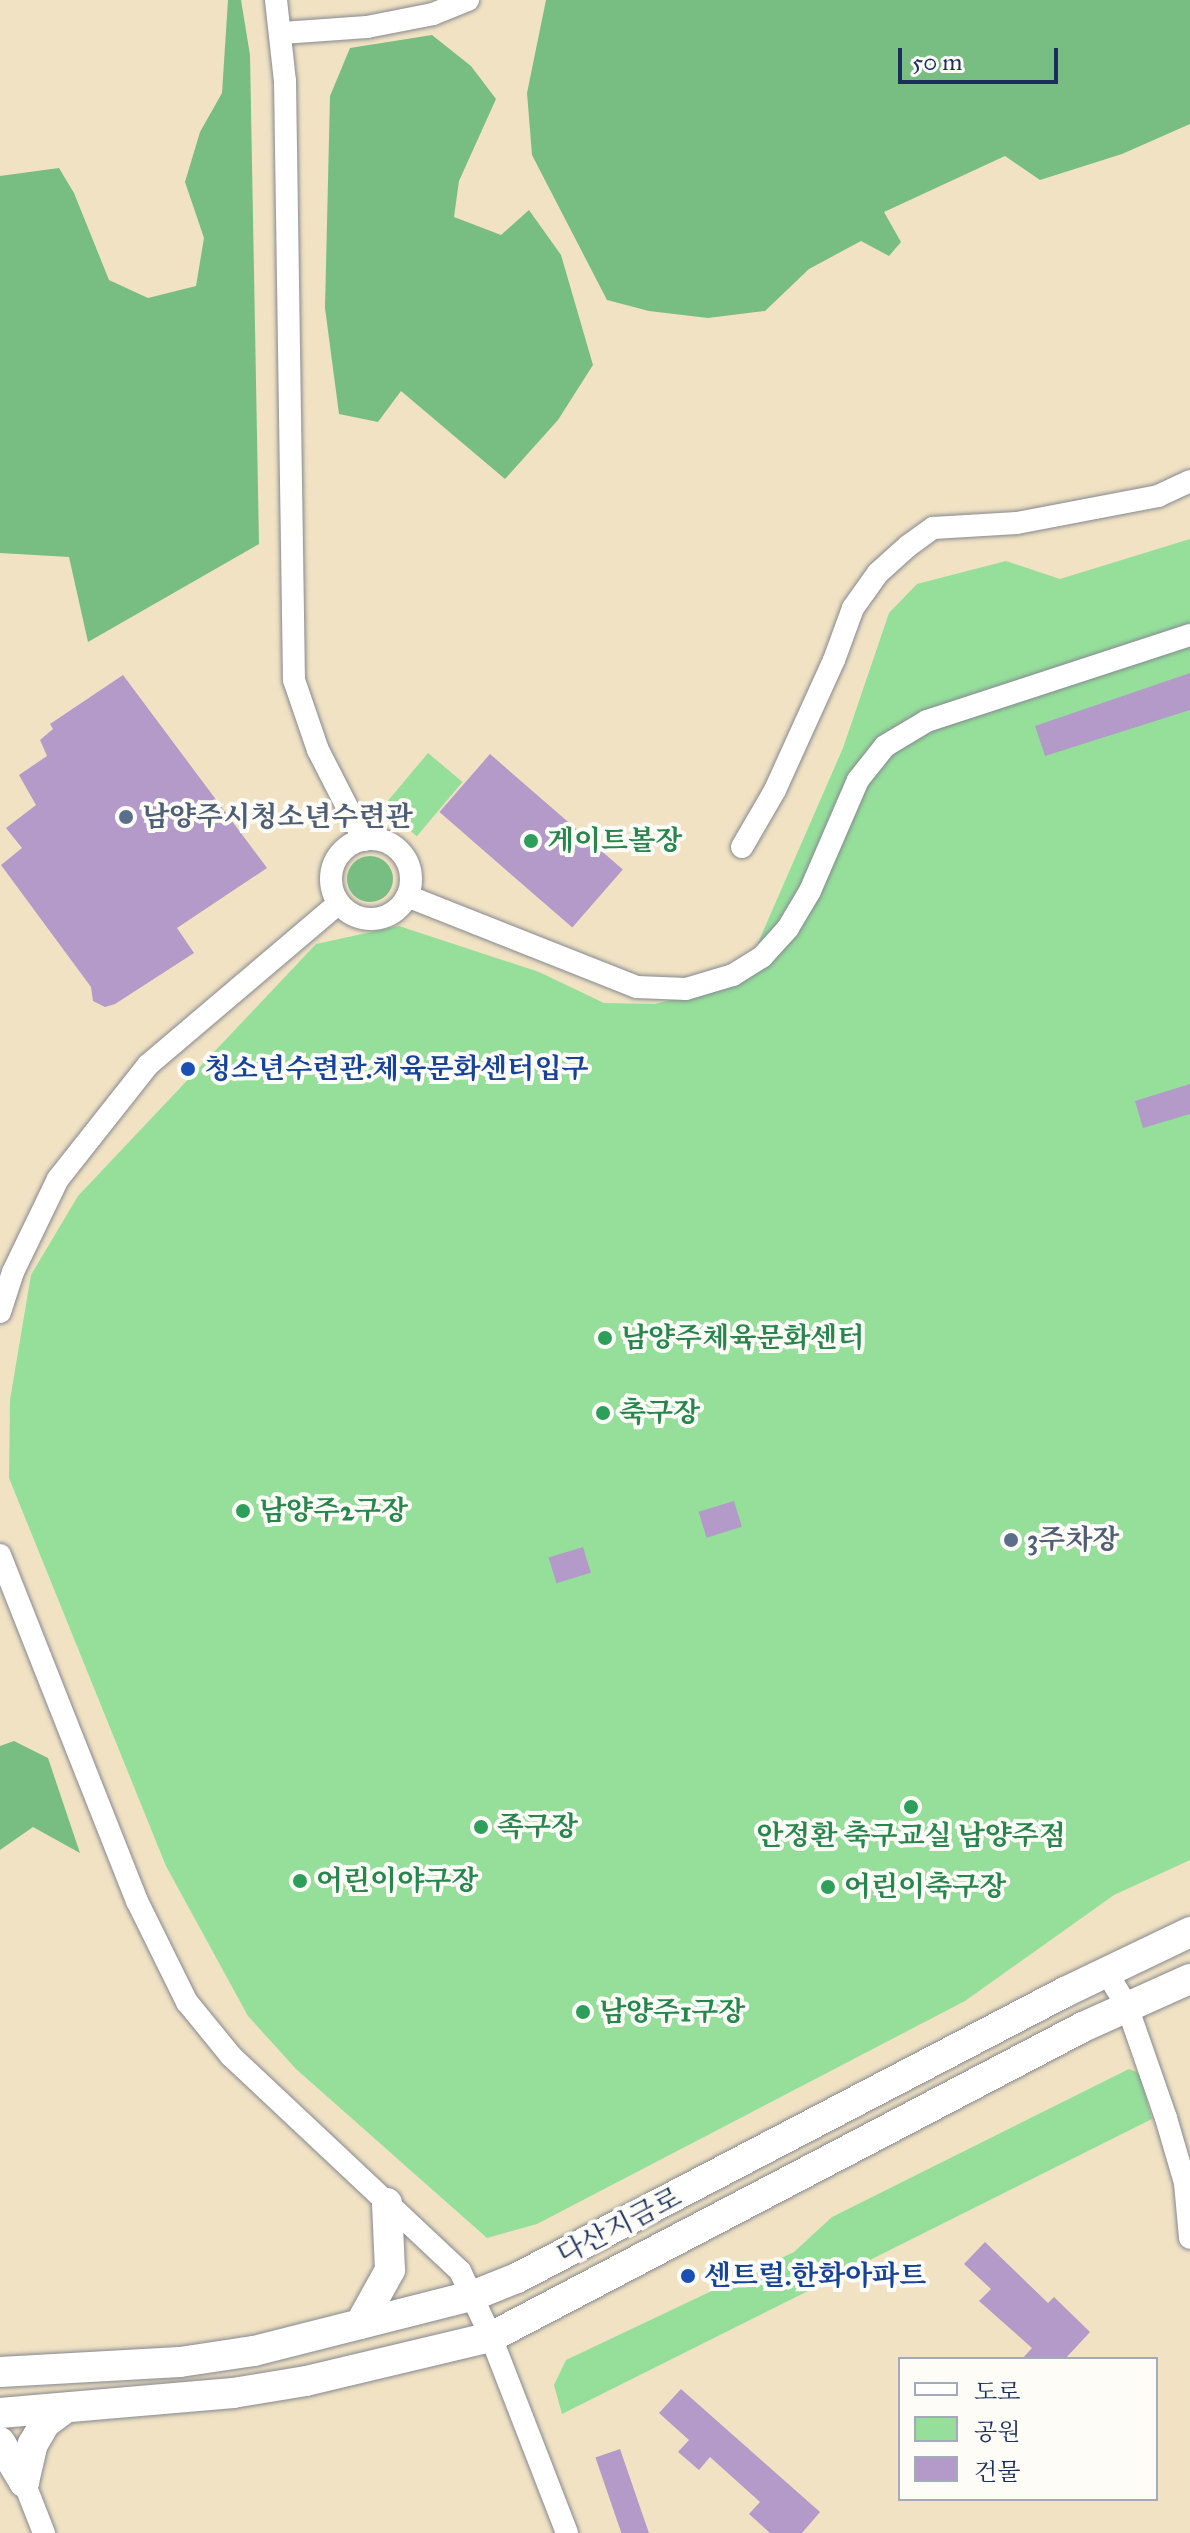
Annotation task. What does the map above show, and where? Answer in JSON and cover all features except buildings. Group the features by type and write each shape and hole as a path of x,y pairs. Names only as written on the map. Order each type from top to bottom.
{"street":[{"path":"276,0 282,33 294,680 318,750 364,840"},
{"path":"282,33 367,27 433,14 468,0"},
{"path":"742,847 775,790 834,660 853,608 878,573 908,546 933,528 1017,523 1158,496 1190,481"},
{"path":"407,896 637,987 686,989 733,975 762,957 788,928 810,891 858,780 885,746 927,721 1190,635"},
{"path":"364,840 380,840 402,853 411,877 407,896 396,911 372,920 347,911 332,889 335,862 343,851 364,840"},
{"path":"0,1312 13,1272 58,1179 148,1065 339,903"},
{"path":"0,1555 137,1901 187,2002 231,2056 460,2271 491,2337 567,2533"},
{"name":"다산지금로","path":"0,2372 180,2362 254,2351 472,2296 517,2278 1190,1932"},
{"path":"1107,1973 1127,2006 1147,2058 1185,2183 1190,2238"},
{"name":"다산지금로","path":"0,2413 233,2393 306,2381 491,2337 1127,2006 1190,1979"},
{"path":"360,2324 390,2270 387,2203"},
{"path":"24,2482 33,2444 45,2423 66,2408"},
{"path":"0,2442 24,2482 44,2533"}],"green space":[{"path":"228,0 241,0 250,55 259,544 88,642 69,557 0,553 0,176 59,168 74,193 109,280 148,298 196,286 204,238 185,182 200,132 222,93"},
{"path":"546,0 1190,0 1190,124 1122,154 1040,180 1005,156 884,212 901,242 889,256 861,241 809,269 765,311 708,318 649,311 607,300 532,155 527,93"},
{"path":"432,35 471,66 496,99 459,181 454,217 501,235 529,210 561,255 593,365 558,420 505,479 401,391 378,422 339,414 325,308 330,96 350,48"},
{"name":"남양주체육문화센터","path":"1190,539 1190,1860 1114,1895 965,2001 537,2224 487,2238 296,2069 248,2016 166,1866 9,1478 10,1400 31,1275 78,1196 316,944 399,926 539,972 604,1003 655,1004 741,982 843,748 889,613 917,584 1006,561 1060,579"},
{"path":"428,753 462,782 417,836 382,807"},
{"path":"370,856 379,857 386,863 392,870 392,888 386,895 379,901 370,902 361,901 354,895 348,888 347,879 348,870 354,863 361,857"},
{"path":"14,1741 48,1758 80,1853 33,1827 0,1850 0,1746"},
{"path":"1129,2069 1139,2073 1152,2119 562,2414 554,2385 566,2360 794,2252 832,2217"}],"place":[{"name":"남양주시청소년수련관","path":"126,817"},
{"name":"게이트볼장","path":"531,841"},
{"name":"청소년수련관.체육문화센터입구","path":"188,1069"},
{"name":"남양주체육문화센터","path":"605,1338"},
{"name":"축구장","path":"603,1413"},
{"name":"남양주2구장","path":"243,1511"},
{"name":"3주차장","path":"1011,1540"},
{"name":"안정환 축구교실 남양주점","path":"911,1807"},
{"name":"족구장","path":"481,1827"},
{"name":"어린이야구장","path":"300,1881"},
{"name":"어린이축구장","path":"828,1887"},
{"name":"남양주1구장","path":"583,2012"},
{"name":"센트럴.한화아파트","path":"688,2276"}]}
